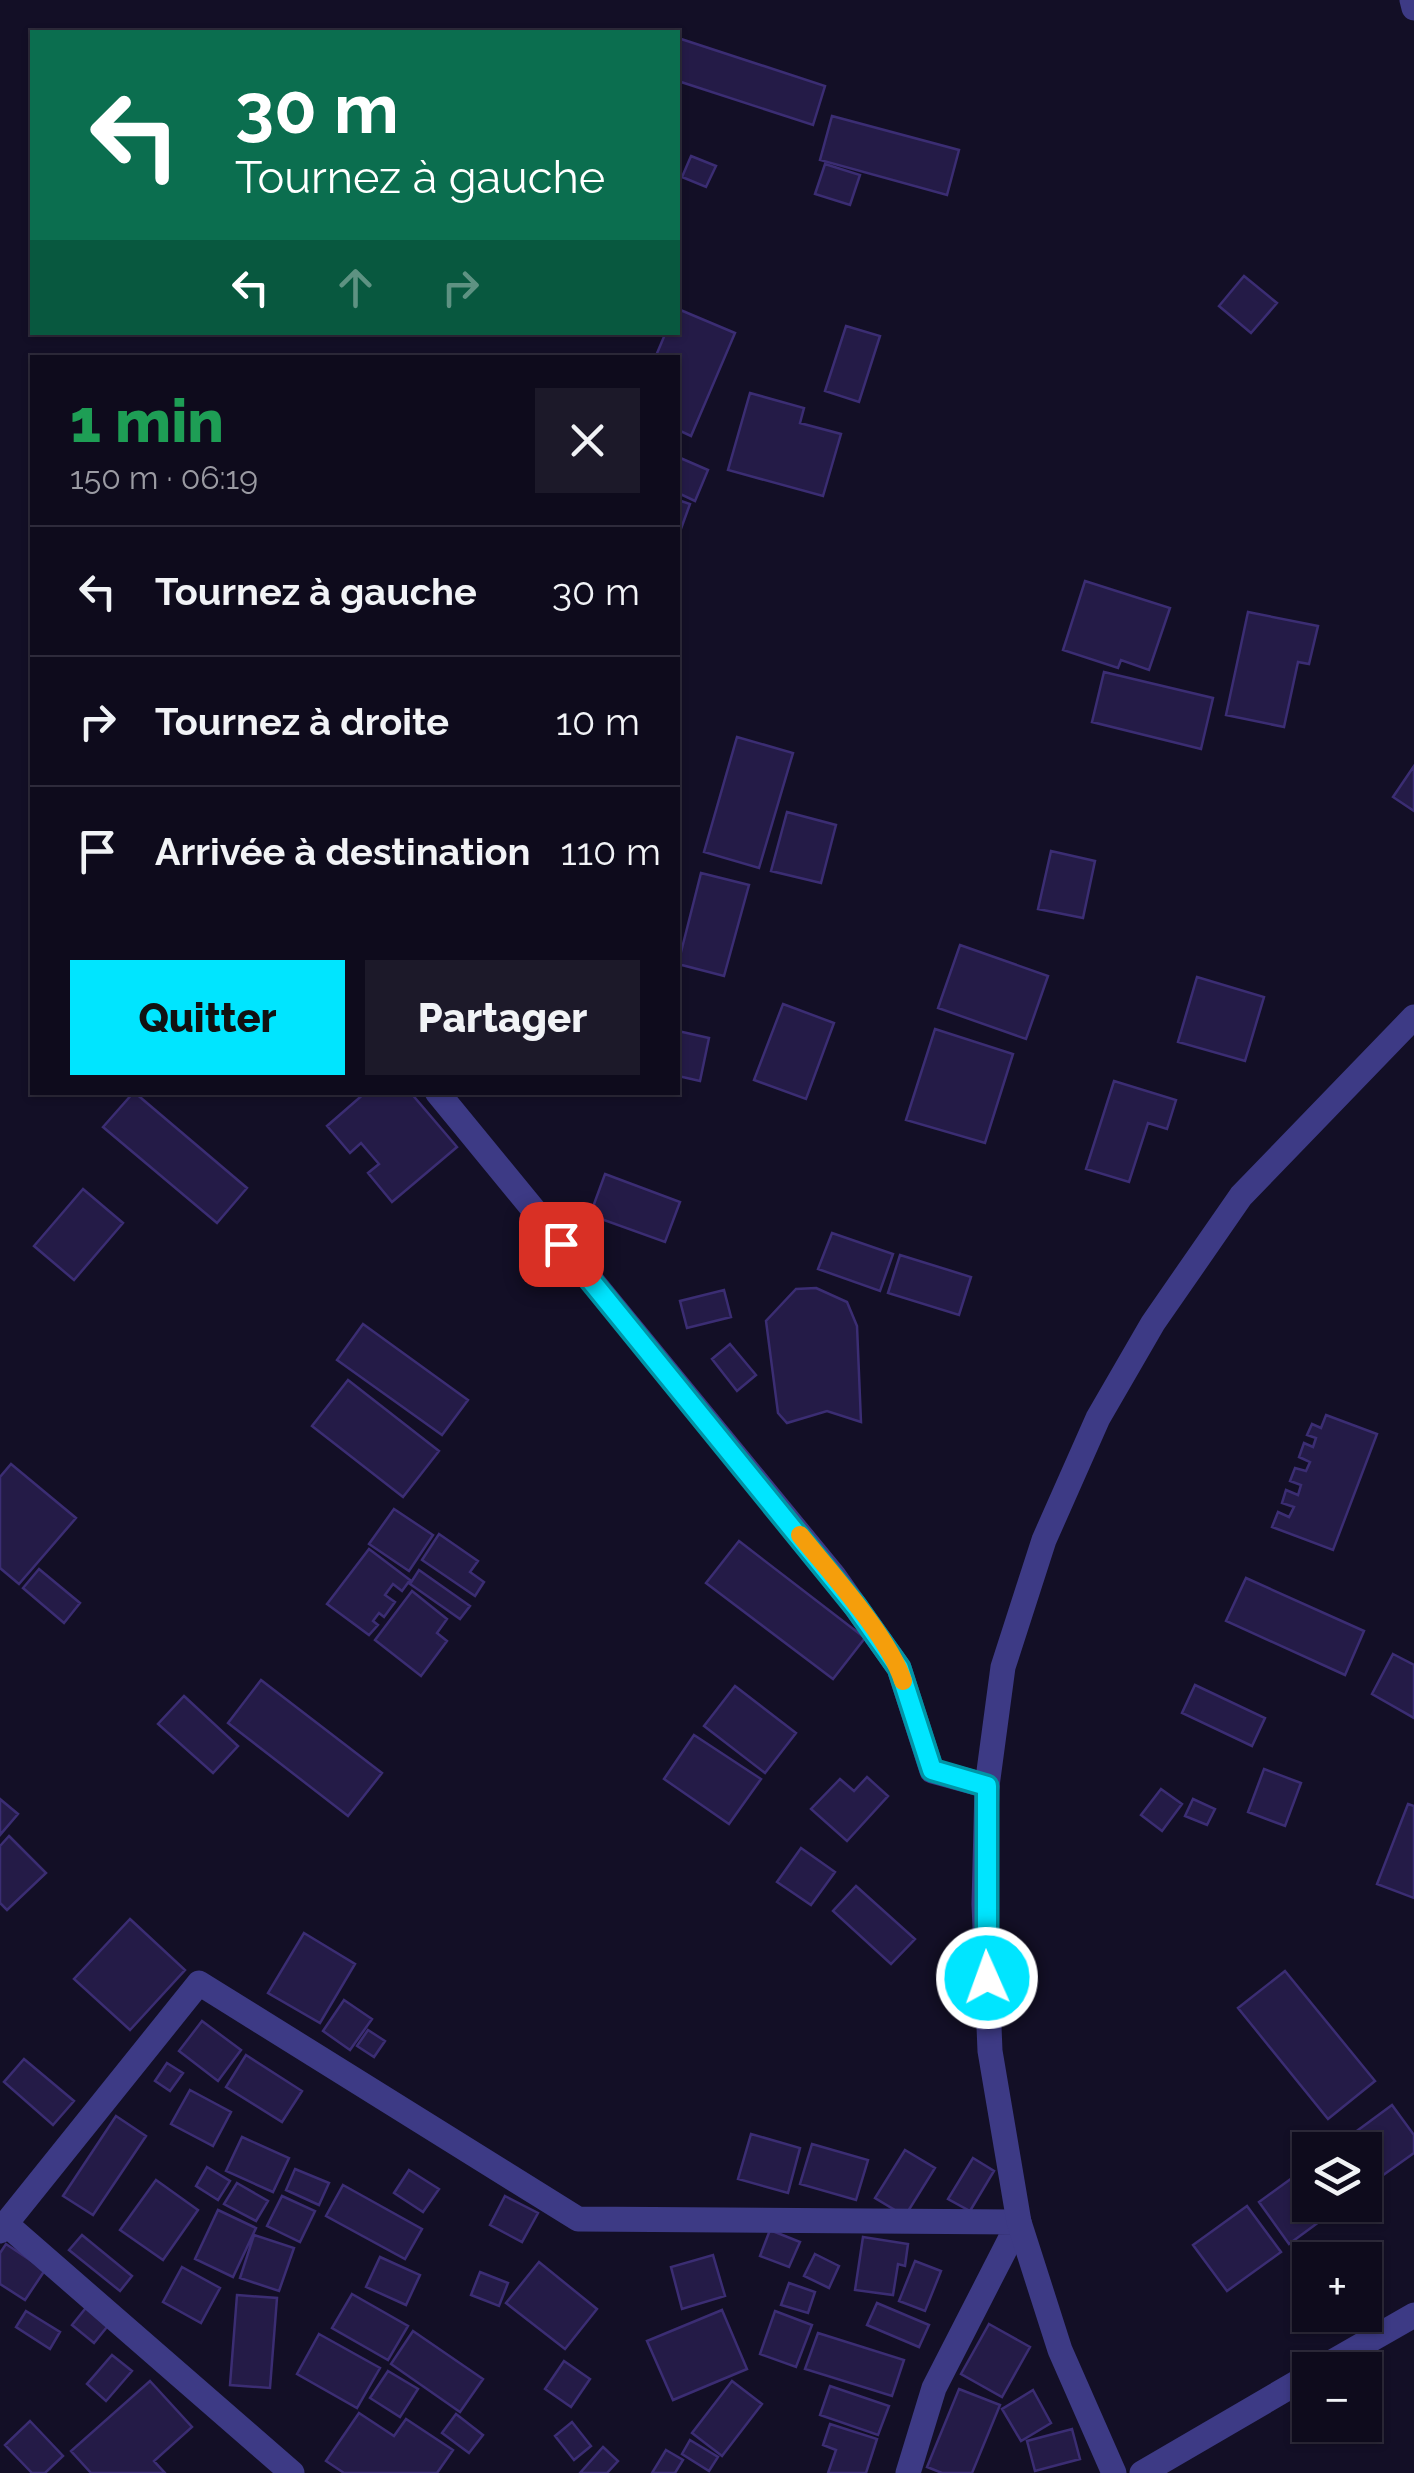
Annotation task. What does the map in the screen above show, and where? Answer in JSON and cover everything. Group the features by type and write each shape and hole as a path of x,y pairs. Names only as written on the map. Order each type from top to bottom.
{"street":[{"path":"1412,0 1414,8"},
{"path":"1114,2473 1060,2350 1019,2222 990,2050 984,1904 987,1786 1003,1667 1044,1540 1098,1418 1154,1322 1241,1196 1414,1017"},
{"path":"438,1095 834,1576 899,1668 932,1770 987,1786"},
{"path":"292,2473 3,2227 199,1983 578,2219 1019,2222"},
{"path":"908,2473 934,2388 1019,2222"},
{"path":"1349,2352 1414,2314"},
{"path":"1142,2473 1292,2386"}],"building":[{"path":"680,39 825,86 813,125 680,82"},
{"path":"832,116 959,150 947,195 820,160"},
{"path":"691,156 716,166 706,187 682,177"},
{"path":"825,164 860,175 850,205 815,194"},
{"path":"1244,276 1277,303 1251,333 1219,306"},
{"path":"680,310 735,333 691,436 680,431 680,355 656,355 665,335 680,335"},
{"path":"846,326 880,336 859,402 825,391"},
{"path":"750,393 804,408 800,423 841,434 823,496 728,470"},
{"path":"680,458 708,470 695,501 680,494"},
{"path":"680,501 690,504 680,532"},
{"path":"1085,581 1170,608 1149,670 1121,660 1118,668 1063,650"},
{"path":"1248,612 1318,626 1309,664 1298,662 1284,727 1226,715"},
{"path":"1104,672 1213,698 1201,749 1092,722"},
{"path":"737,737 793,753 759,868 704,852"},
{"path":"1414,766 1414,811 1393,797"},
{"path":"787,812 836,825 821,883 771,871"},
{"path":"1051,851 1095,861 1083,918 1038,909"},
{"path":"701,873 749,885 724,976 680,965"},
{"path":"960,945 1048,976 1026,1039 938,1008"},
{"path":"1197,977 1264,997 1245,1061 1178,1042"},
{"path":"783,1004 834,1023 806,1099 754,1080"},
{"path":"935,1029 1013,1054 985,1143 906,1120"},
{"path":"680,1031 709,1038 700,1081 680,1076"},
{"path":"1114,1081 1176,1100 1167,1129 1148,1123 1129,1182 1086,1169"},
{"path":"131,1095 138,1095 247,1188 217,1223 103,1127"},
{"path":"363,1095 413,1095 457,1147 392,1202 368,1173 379,1164 361,1143 350,1153 327,1126"},
{"path":"605,1174 680,1202 665,1242 590,1215"},
{"path":"83,1189 123,1223 74,1280 34,1246"},
{"path":"832,1233 893,1254 880,1291 818,1269"},
{"path":"900,1255 971,1277 959,1315 888,1293"},
{"path":"816,1288 847,1302 857,1326 861,1422 827,1411 787,1423 778,1413 766,1321 796,1289"},
{"path":"724,1290 731,1317 687,1328 680,1301"},
{"path":"363,1324 468,1400 442,1435 337,1360"},
{"path":"730,1344 756,1375 737,1391 712,1359"},
{"path":"348,1380 439,1451 403,1497 312,1426"},
{"path":"1326,1415 1377,1434 1333,1550 1272,1527 1278,1512 1289,1517 1294,1507 1282,1503 1286,1490 1298,1495 1301,1485 1290,1481 1295,1468 1306,1471 1310,1462 1299,1457 1304,1443 1313,1447 1316,1438 1307,1435 1312,1424 1321,1428"},
{"path":"11,1464 76,1518 19,1584 0,1568 0,1477"},
{"path":"394,1509 433,1535 409,1571 369,1544"},
{"path":"439,1534 478,1561 470,1572 484,1582 475,1596 422,1560"},
{"path":"739,1541 865,1638 833,1679 706,1583"},
{"path":"369,1549 410,1580 402,1591 393,1584 385,1595 395,1602 384,1617 379,1613 373,1621 378,1625 369,1635 327,1604"},
{"path":"39,1569 80,1603 64,1623 23,1588"},
{"path":"419,1570 470,1606 460,1619 410,1584"},
{"path":"1246,1578 1364,1631 1345,1675 1226,1621"},
{"path":"412,1591 447,1619 437,1633 447,1641 421,1676 375,1640"},
{"path":"1393,1654 1414,1665 1414,1718 1372,1694"},
{"path":"261,1680 382,1773 348,1816 228,1723"},
{"path":"1195,1685 1265,1718 1252,1746 1182,1713"},
{"path":"735,1686 796,1733 765,1773 704,1726"},
{"path":"184,1696 238,1746 213,1773 158,1724"},
{"path":"694,1735 761,1779 729,1824 664,1779"},
{"path":"1264,1769 1301,1783 1285,1826 1248,1812"},
{"path":"867,1777 888,1796 847,1841 811,1809 840,1779 854,1791"},
{"path":"1161,1789 1182,1804 1162,1831 1141,1815"},
{"path":"0,1799 18,1814 0,1835"},
{"path":"1193,1799 1215,1809 1207,1825 1185,1816"},
{"path":"1408,1804 1414,1806 1414,1898 1377,1884"},
{"path":"9,1836 46,1873 7,1910 0,1903 0,1846"},
{"path":"801,1848 835,1872 811,1905 777,1882"},
{"path":"856,1886 915,1939 891,1964 833,1911"},
{"path":"130,1919 185,1970 130,2030 74,1979"},
{"path":"304,1933 355,1964 320,2023 268,1993"},
{"path":"1285,1971 1375,2081 1328,2119 1238,2008"},
{"path":"344,2000 372,2019 350,2050 323,2031"},
{"path":"202,2021 241,2050 218,2081 179,2051"},
{"path":"368,2030 385,2041 374,2057 357,2046"},
{"path":"246,2055 302,2091 282,2122 226,2087"},
{"path":"24,2059 74,2101 53,2125 4,2082"},
{"path":"167,2063 183,2073 170,2091 155,2081"},
{"path":"190,2090 231,2112 213,2146 171,2124"},
{"path":"1392,2105 1414,2135 1414,2153 1382,2176 1382,2132 1355,2132"},
{"path":"116,2116 146,2136 93,2215 63,2196"},
{"path":"751,2134 800,2148 788,2193 738,2179"},
{"path":"242,2137 289,2158 273,2192 226,2171"},
{"path":"812,2144 868,2160 856,2200 800,2184"},
{"path":"905,2150 935,2168 905,2216 875,2198"},
{"path":"973,2158 994,2171 970,2211 948,2199"},
{"path":"207,2167 230,2181 218,2200 196,2186"},
{"path":"295,2169 329,2183 319,2205 286,2190"},
{"path":"409,2170 439,2189 423,2212 394,2193"},
{"path":"1292,2178 1292,2222 1319,2222 1289,2244 1259,2202"},
{"path":"156,2180 198,2210 163,2260 120,2230"},
{"path":"237,2183 268,2201 256,2221 224,2204"},
{"path":"343,2185 422,2229 405,2259 326,2216"},
{"path":"282,2196 315,2211 300,2242 267,2226"},
{"path":"505,2196 538,2213 522,2242 490,2225"},
{"path":"1247,2206 1281,2252 1227,2291 1193,2245"},
{"path":"218,2210 256,2228 233,2277 195,2259"},
{"path":"770,2230 800,2242 789,2267 760,2256"},
{"path":"82,2235 132,2276 120,2291 69,2250"},
{"path":"254,2235 294,2248 279,2291 240,2278"},
{"path":"863,2237 908,2244 905,2266 898,2264 893,2295 855,2290"},
{"path":"6,2244 45,2270 25,2300 0,2284 0,2253"},
{"path":"815,2254 839,2266 829,2288 804,2276"},
{"path":"713,2255 725,2296 682,2309 671,2267"},
{"path":"380,2257 420,2275 406,2305 366,2287"},
{"path":"915,2261 941,2271 925,2311 899,2301"},
{"path":"539,2262 597,2309 565,2349 506,2303"},
{"path":"182,2267 220,2288 201,2323 163,2302"},
{"path":"480,2272 508,2283 499,2306 471,2295"},
{"path":"789,2283 815,2292 808,2313 781,2305"},
{"path":"352,2294 408,2326 388,2360 332,2328"},
{"path":"237,2295 277,2298 270,2388 230,2385"},
{"path":"877,2303 929,2325 919,2347 867,2325"},
{"path":"89,2304 111,2322 94,2343 72,2325"},
{"path":"722,2310 747,2369 673,2400 647,2341"},
{"path":"26,2311 60,2332 50,2349 16,2327"},
{"path":"775,2311 812,2325 796,2367 760,2354"},
{"path":"989,2324 1030,2347 1002,2397 961,2374"},
{"path":"413,2331 483,2379 460,2412 391,2364"},
{"path":"818,2333 904,2360 892,2396 805,2369"},
{"path":"319,2334 380,2368 357,2408 297,2374"},
{"path":"112,2355 132,2371 106,2401 87,2384"},
{"path":"564,2361 590,2379 571,2407 545,2389"},
{"path":"388,2371 418,2389 400,2417 370,2398"},
{"path":"150,2381 192,2427 154,2461 165,2473 91,2473 71,2451"},
{"path":"732,2381 762,2404 722,2456 692,2433"},
{"path":"830,2386 889,2406 878,2435 820,2415"},
{"path":"959,2389 1000,2405 972,2473 942,2473 927,2467"},
{"path":"1033,2390 1051,2423 1021,2441 1002,2409"},
{"path":"359,2413 394,2436 406,2419 453,2450 437,2473 344,2473 326,2461"},
{"path":"456,2414 483,2435 469,2453 442,2433"},
{"path":"30,2421 63,2456 45,2473 32,2473 5,2445"},
{"path":"572,2422 591,2446 574,2460 555,2436"},
{"path":"830,2424 877,2439 866,2473 828,2473 836,2450 823,2445"},
{"path":"1072,2429 1080,2459 1035,2471 1027,2441"},
{"path":"690,2440 718,2457 709,2471 682,2454"},
{"path":"603,2447 618,2461 607,2473 580,2473"},
{"path":"666,2450 683,2460 675,2473 652,2473"}],"slow traffic":[{"path":"800,1535 856,1607 899,1668 903,1681"}],"route":[{"path":"561,1244 856,1607 899,1668 932,1770 987,1786 987,1978"}]}
